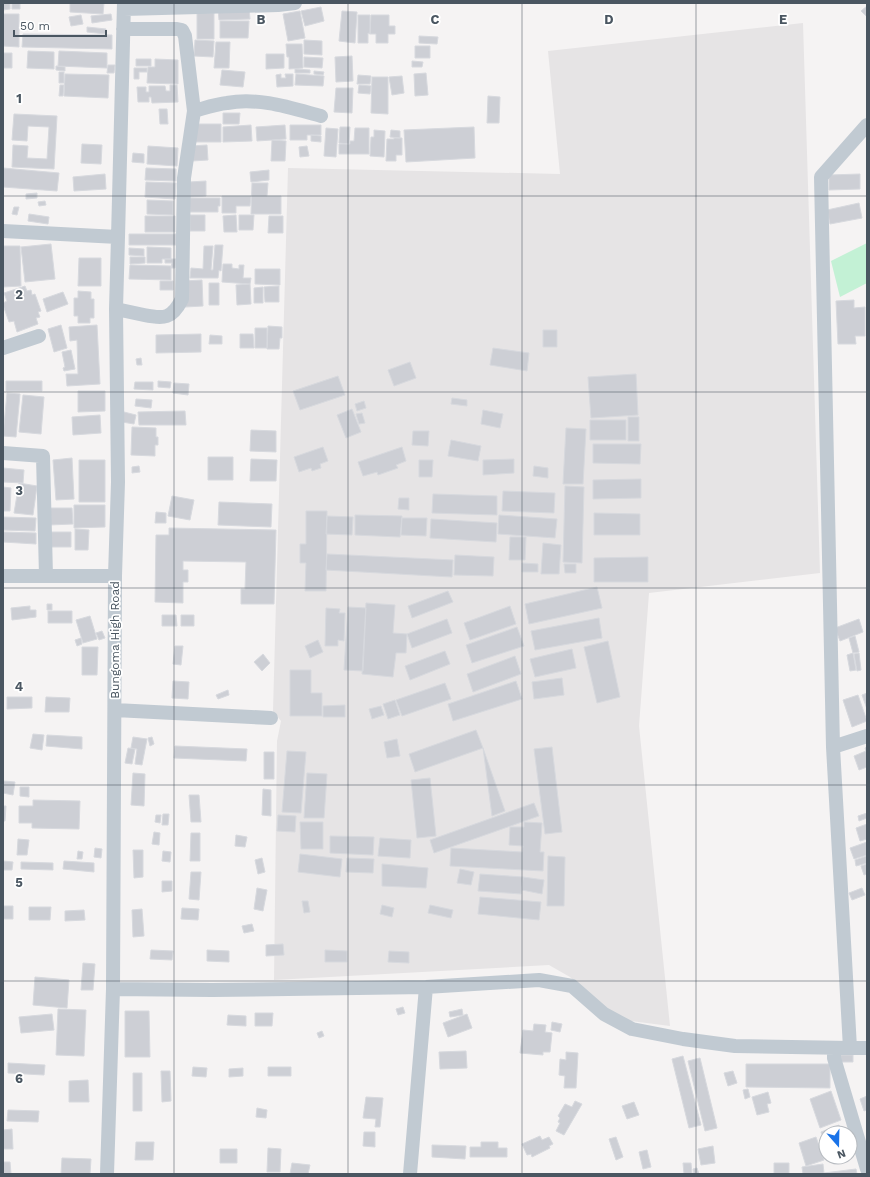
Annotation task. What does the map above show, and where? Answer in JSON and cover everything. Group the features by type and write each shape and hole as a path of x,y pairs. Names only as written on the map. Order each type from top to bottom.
{"street":[{"path":"115,576 118,482 116,309 124,6 278,6 295,3"},
{"path":"116,309 161,318 169,315 178,308 182,299 184,178 194,111 185,36 182,30 177,28 123,29"},
{"path":"194,111 227,102 254,101 321,116"},
{"path":"850,1048 833,747 821,177 867,125"},
{"path":"3,231 118,237"},
{"path":"3,348 39,336"},
{"path":"3,453 43,456 46,576"},
{"name":"Bungoma High Road","path":"3,576 115,576 115,710 271,718"},
{"path":"107,1174 112,989 115,710"},
{"path":"833,747 867,736"},
{"path":"112,989 212,990 426,987 539,980 572,986 604,1014 632,1029 683,1039 735,1046 867,1048"},
{"path":"410,1174 426,987"},
{"path":"834,1048 834,1058 867,1169"}],"shaded area":[{"path":"803,23 820,573 649,593 639,726 670,1026 623,1020 601,1006 570,977 549,965 274,980 277,741 281,721 273,711 288,168 560,174 548,51"}],"green space":[{"path":"867,243 867,283 840,297 831,261"}],"building":[{"path":"3,3 10,3 10,9 3,10"},
{"path":"12,3 20,3 20,9 12,9"},
{"path":"70,3 104,3 103,14 70,12"},
{"path":"867,6 867,17 861,11"},
{"path":"321,7 324,21 305,26 301,11"},
{"path":"249,8 250,19 219,20 218,9"},
{"path":"300,11 305,38 288,41 283,14"},
{"path":"342,11 357,12 355,43 339,41"},
{"path":"197,13 214,13 214,39 197,39"},
{"path":"3,14 19,14 19,47 3,46"},
{"path":"111,14 112,20 92,23 91,16"},
{"path":"81,15 83,24 71,26 69,17"},
{"path":"358,15 370,15 370,34 368,33 368,43 358,43"},
{"path":"371,15 389,15 389,26 395,26 395,34 388,34 388,43 376,43 376,34 370,34"},
{"path":"220,21 249,21 248,38 220,38"},
{"path":"87,27 106,29 106,34 87,32"},
{"path":"23,34 112,35 112,49 22,47"},
{"path":"419,36 438,37 437,44 419,43"},
{"path":"195,40 214,41 213,57 194,56"},
{"path":"304,40 322,41 322,55 304,54"},
{"path":"216,42 230,42 229,68 214,68"},
{"path":"286,44 302,44 303,68 289,69 289,57 287,57"},
{"path":"415,46 430,46 430,58 415,58"},
{"path":"28,51 54,52 54,69 27,68"},
{"path":"59,51 107,53 107,68 58,66"},
{"path":"3,53 12,53 12,68 3,68"},
{"path":"266,54 284,54 284,68 266,69"},
{"path":"352,56 353,81 336,82 335,57"},
{"path":"304,57 323,58 322,68 304,67"},
{"path":"136,59 151,59 151,66 136,66"},
{"path":"155,59 178,60 178,84 147,83 148,67 155,67"},
{"path":"412,61 423,62 422,67 412,67"},
{"path":"108,65 115,65 114,73 107,73"},
{"path":"56,66 65,67 65,71 56,70"},
{"path":"134,68 147,68 147,72 139,72 139,79 134,79"},
{"path":"295,69 310,70 310,73 295,73"},
{"path":"222,70 245,72 243,87 220,85"},
{"path":"314,71 324,72 323,75 314,74"},
{"path":"59,72 64,72 64,83 59,83"},
{"path":"426,73 428,95 415,96 414,74"},
{"path":"65,74 109,75 108,98 64,96"},
{"path":"281,74 281,78 286,78 285,74 293,74 293,86 277,87 276,75"},
{"path":"296,74 324,76 323,86 295,85"},
{"path":"358,75 371,76 370,84 357,84"},
{"path":"402,76 404,93 392,95 389,77"},
{"path":"372,77 388,77 388,114 371,113"},
{"path":"60,85 64,85 63,96 59,96"},
{"path":"170,85 177,85 178,102 152,103 151,97 149,97 149,102 138,102 137,87 146,87 146,92 149,92 149,86 165,86 166,91 170,91"},
{"path":"359,85 371,86 370,94 358,93"},
{"path":"336,88 353,88 352,113 334,112"},
{"path":"488,96 500,97 499,123 487,123"},
{"path":"159,109 167,109 168,124 160,124"},
{"path":"223,113 240,113 239,124 223,124"},
{"path":"14,114 57,116 54,169 12,167 13,145 28,146 27,158 47,159 49,127 28,126 27,141 12,140"},
{"path":"194,124 221,124 221,142 194,142"},
{"path":"251,125 252,141 223,142 223,127"},
{"path":"285,125 286,139 257,141 256,127"},
{"path":"290,125 321,125 321,135 307,135 307,140 290,140"},
{"path":"340,127 350,127 349,144 339,143"},
{"path":"474,127 475,158 406,162 404,130"},
{"path":"326,128 338,129 336,157 324,156"},
{"path":"355,128 369,128 369,154 339,154 339,144 350,144 350,141 354,141"},
{"path":"374,130 385,131 384,157 370,156 371,137 374,137"},
{"path":"391,130 400,131 400,138 390,137"},
{"path":"311,135 321,136 321,142 311,141"},
{"path":"402,138 402,155 396,155 396,161 386,161 387,139"},
{"path":"272,140 286,141 285,161 271,161"},
{"path":"82,144 102,145 101,164 81,163"},
{"path":"207,145 208,160 192,161 191,146"},
{"path":"148,146 178,148 177,166 147,164"},
{"path":"307,146 309,156 300,157 299,147"},
{"path":"133,153 144,154 144,163 132,162"},
{"path":"3,168 59,173 57,191 3,187"},
{"path":"146,168 176,169 176,181 145,180"},
{"path":"269,170 269,180 251,182 250,172"},
{"path":"105,174 106,189 74,191 73,177"},
{"path":"860,174 860,189 829,190 829,175"},
{"path":"206,181 206,196 190,197 189,182"},
{"path":"146,182 176,183 175,199 145,197"},
{"path":"252,183 268,183 267,196 281,196 281,214 251,214"},
{"path":"37,193 37,198 26,199 26,194"},
{"path":"222,196 251,196 250,206 236,206 236,213 222,213"},
{"path":"189,198 220,198 218,212 190,212"},
{"path":"147,200 173,201 173,215 147,214"},
{"path":"45,201 46,205 39,206 38,202"},
{"path":"859,203 862,218 830,224 827,210"},
{"path":"14,207 19,207 17,215 12,214"},
{"path":"29,214 49,217 48,224 28,221"},
{"path":"190,215 205,215 205,231 190,231"},
{"path":"236,215 237,232 224,232 223,216"},
{"path":"239,215 254,215 253,230 239,230"},
{"path":"145,216 175,216 175,232 145,232"},
{"path":"269,216 283,216 283,233 268,233"},
{"path":"129,234 176,234 176,245 129,245"},
{"path":"51,244 55,279 25,282 21,247"},
{"path":"215,245 223,245 221,271 219,270 218,278 190,278 191,268 203,269 204,246 213,246 211,270 213,270"},
{"path":"3,246 20,246 21,286 3,287"},
{"path":"147,247 171,248 171,259 162,259 162,263 147,263"},
{"path":"129,248 144,249 144,256 129,255"},
{"path":"130,257 145,257 145,263 130,264"},
{"path":"79,258 101,258 101,286 78,286"},
{"path":"165,259 176,259 175,268 171,268 172,263 165,263"},
{"path":"223,264 232,264 232,268 239,269 239,265 244,265 243,278 251,278 250,284 222,282"},
{"path":"130,265 171,266 171,280 129,279"},
{"path":"255,269 280,269 280,285 255,284"},
{"path":"202,280 203,306 185,307 184,281"},
{"path":"160,281 173,281 173,290 160,290"},
{"path":"209,283 219,283 219,305 209,305"},
{"path":"250,284 251,304 237,305 236,285"},
{"path":"25,286 27,291 31,290 32,295 35,294 41,311 38,312 40,317 36,318 38,324 17,332 14,321 9,322 3,305 3,303 7,301 4,293"},
{"path":"279,286 279,302 265,302 264,287"},
{"path":"263,287 263,303 254,303 254,288"},
{"path":"78,291 91,292 91,299 94,299 94,318 90,318 90,323 78,323 78,316 74,316 74,298 78,298"},
{"path":"63,292 68,304 47,312 43,299"},
{"path":"854,300 854,308 865,307 865,336 855,336 856,344 838,344 836,301"},
{"path":"61,325 67,348 54,352 48,329"},
{"path":"97,325 100,384 67,386 66,374 78,374 77,340 70,341 69,327"},
{"path":"268,326 282,327 282,338 280,338 279,349 267,349"},
{"path":"255,328 267,328 267,348 255,348"},
{"path":"543,330 557,330 557,347 543,347"},
{"path":"201,334 201,352 156,353 156,335"},
{"path":"240,334 253,334 254,348 240,348"},
{"path":"210,335 222,336 222,344 209,344"},
{"path":"493,348 529,353 527,371 490,365"},
{"path":"71,350 75,369 64,371 63,368 65,367 62,352"},
{"path":"141,358 142,365 137,365 136,359"},
{"path":"410,362 416,378 394,386 388,370"},
{"path":"636,374 638,415 591,418 588,377"},
{"path":"338,376 345,395 300,410 293,391"},
{"path":"6,381 42,381 42,391 6,391"},
{"path":"158,381 171,382 170,388 158,387"},
{"path":"135,382 153,382 153,390 134,389"},
{"path":"174,383 189,384 188,395 173,393"},
{"path":"78,391 105,391 105,411 78,412"},
{"path":"7,393 20,394 16,437 3,436"},
{"path":"23,395 44,397 41,434 19,432"},
{"path":"452,398 467,400 467,406 451,404"},
{"path":"136,399 152,400 151,408 135,406"},
{"path":"364,401 366,408 357,411 355,404"},
{"path":"352,409 361,432 346,438 337,415"},
{"path":"483,410 503,414 500,428 481,424"},
{"path":"185,411 186,425 139,425 138,412"},
{"path":"124,412 136,415 134,424 122,422"},
{"path":"362,413 365,423 359,424 356,414"},
{"path":"100,415 101,433 73,435 72,417"},
{"path":"628,417 639,417 639,441 628,441"},
{"path":"590,420 626,420 626,440 590,440"},
{"path":"132,427 156,428 158,445 155,445 155,456 131,455"},
{"path":"566,428 586,429 583,484 563,484"},
{"path":"251,430 276,431 276,452 250,451"},
{"path":"413,431 429,431 428,446 412,445"},
{"path":"451,440 481,446 478,461 448,456"},
{"path":"593,444 641,444 640,464 593,463"},
{"path":"323,447 328,461 320,464 321,468 312,471 311,468 299,472 294,457"},
{"path":"402,447 406,461 396,465 398,468 378,475 377,472 363,476 358,462"},
{"path":"208,457 233,457 233,480 208,480"},
{"path":"72,458 74,499 56,500 53,460"},
{"path":"251,459 277,460 276,481 250,481"},
{"path":"514,459 514,473 483,475 483,460"},
{"path":"79,460 105,460 105,502 79,502"},
{"path":"419,460 433,460 432,477 419,477"},
{"path":"139,466 140,472 132,473 132,467"},
{"path":"534,466 548,468 548,478 533,476"},
{"path":"3,468 24,470 23,483 3,482"},
{"path":"641,479 641,498 593,499 593,480"},
{"path":"19,483 37,486 33,515 14,513"},
{"path":"565,486 584,487 582,563 563,562"},
{"path":"3,487 11,488 10,511 3,511"},
{"path":"503,491 555,493 554,513 502,511"},
{"path":"433,494 497,496 497,515 432,513"},
{"path":"172,496 194,500 190,520 168,516"},
{"path":"399,498 409,498 409,510 398,509"},
{"path":"219,502 272,504 271,527 218,525"},
{"path":"74,505 105,505 105,527 74,528"},
{"path":"49,508 72,508 73,524 49,525"},
{"path":"306,511 327,511 326,591 305,591 306,563 300,563 300,544 306,544"},
{"path":"156,512 166,513 166,523 155,523"},
{"path":"594,513 640,514 640,535 594,535"},
{"path":"355,515 402,516 400,537 355,535"},
{"path":"499,515 557,519 555,538 498,534"},
{"path":"327,516 353,517 352,535 326,534"},
{"path":"3,517 36,518 35,531 3,530"},
{"path":"402,518 427,518 426,536 401,535"},
{"path":"431,519 497,523 496,542 430,538"},
{"path":"169,528 276,530 274,604 241,604 241,589 245,589 246,562 183,561 183,570 188,570 188,582 183,582 183,603 155,602 156,535 169,535"},
{"path":"75,529 89,530 88,550 75,550"},
{"path":"3,532 36,533 36,544 3,542"},
{"path":"49,532 71,532 71,547 49,547"},
{"path":"510,537 526,537 525,560 509,560"},
{"path":"543,543 561,545 559,574 541,574"},
{"path":"327,554 453,560 452,577 326,570"},
{"path":"455,555 494,557 493,576 454,575"},
{"path":"648,557 648,582 594,582 594,558"},
{"path":"522,563 538,564 538,572 522,572"},
{"path":"564,564 576,564 576,573 565,573"},
{"path":"597,587 602,608 529,624 525,604"},
{"path":"448,591 453,602 412,618 408,606"},
{"path":"366,603 395,605 393,633 407,634 406,653 396,653 393,677 362,674"},
{"path":"47,604 52,604 52,610 47,610"},
{"path":"30,606 30,610 36,610 36,617 12,620 11,608"},
{"path":"510,606 516,624 470,640 464,623"},
{"path":"348,607 366,608 363,671 344,670"},
{"path":"326,608 340,609 339,613 345,613 344,641 338,640 338,646 325,646"},
{"path":"48,611 72,611 72,623 48,623"},
{"path":"162,615 176,615 177,626 162,626"},
{"path":"181,615 194,615 194,626 181,626"},
{"path":"90,616 97,639 83,643 76,620"},
{"path":"599,618 602,638 535,650 531,631"},
{"path":"447,619 452,633 412,648 407,634"},
{"path":"859,619 863,632 840,641 835,628"},
{"path":"517,627 524,646 472,663 466,645"},
{"path":"102,631 105,638 99,640 96,633"},
{"path":"855,636 859,652 853,653 849,638"},
{"path":"81,638 82,644 77,646 75,640"},
{"path":"318,640 323,652 310,658 305,646"},
{"path":"608,641 620,697 597,703 584,647"},
{"path":"175,646 183,646 181,665 173,664"},
{"path":"82,647 98,647 97,675 82,675"},
{"path":"572,649 576,668 535,677 530,659"},
{"path":"445,651 450,664 410,680 405,666"},
{"path":"853,653 856,670 850,671 847,655"},
{"path":"859,653 861,670 857,671 854,654"},
{"path":"263,654 270,663 262,671 254,662"},
{"path":"515,656 521,674 473,692 467,674"},
{"path":"290,670 311,670 311,693 322,693 322,716 290,716"},
{"path":"562,678 564,695 534,699 532,682"},
{"path":"173,681 189,682 188,699 172,698"},
{"path":"516,681 522,699 453,721 448,704"},
{"path":"445,683 451,699 402,716 396,700"},
{"path":"228,690 229,695 218,699 216,695"},
{"path":"867,693 867,709 862,695"},
{"path":"858,695 867,721 852,727 843,700"},
{"path":"7,697 32,697 32,708 7,709"},
{"path":"46,697 70,698 69,712 45,712"},
{"path":"395,700 400,715 388,719 383,704"},
{"path":"345,705 345,717 323,717 323,706"},
{"path":"381,706 384,715 372,719 369,709"},
{"path":"476,730 483,748 415,772 409,754"},
{"path":"33,734 44,735 42,750 30,748"},
{"path":"47,735 82,737 82,749 46,746"},
{"path":"133,737 147,739 142,765 135,764 137,749 131,748"},
{"path":"152,737 154,744 150,746 148,738"},
{"path":"397,739 400,756 387,758 384,742"},
{"path":"175,746 247,749 246,761 174,758"},
{"path":"552,747 562,832 545,834 534,749"},
{"path":"867,747 867,767 859,770 854,756 866,751 865,748"},
{"path":"128,748 135,749 132,764 125,763"},
{"path":"483,748 505,811 492,816"},
{"path":"287,751 306,752 301,813 282,812"},
{"path":"264,752 274,752 274,779 264,779"},
{"path":"133,773 145,774 144,806 131,805"},
{"path":"307,773 327,774 324,818 304,818"},
{"path":"430,778 436,836 417,838 411,780"},
{"path":"3,781 15,782 13,795 3,793"},
{"path":"20,787 29,787 29,797 20,796"},
{"path":"263,789 271,790 271,816 262,815"},
{"path":"189,795 199,795 201,822 191,822"},
{"path":"33,800 80,801 79,829 32,828 32,823 19,823 19,806 33,806"},
{"path":"534,803 539,816 434,853 430,840"},
{"path":"3,806 6,806 5,821 3,821"},
{"path":"867,813 867,818 859,821 858,816"},
{"path":"163,814 169,814 168,825 162,825"},
{"path":"156,815 161,815 160,823 155,822"},
{"path":"278,815 296,816 295,832 277,831"},
{"path":"300,822 323,822 323,849 301,849"},
{"path":"524,822 542,823 540,852 544,852 543,871 450,866 451,848 522,852 523,846 509,845 510,827 524,827"},
{"path":"867,824 867,839 860,841 856,828"},
{"path":"154,832 160,833 159,845 152,844"},
{"path":"191,833 200,833 200,861 190,861"},
{"path":"236,835 247,837 245,847 235,846"},
{"path":"330,836 374,837 373,855 330,853"},
{"path":"380,838 411,840 410,858 378,856"},
{"path":"18,839 29,840 27,855 17,855"},
{"path":"867,842 867,855 854,859 850,848"},
{"path":"95,848 102,849 101,858 94,857"},
{"path":"133,850 143,850 143,877 134,878"},
{"path":"78,851 83,852 82,859 77,859"},
{"path":"163,851 171,852 170,862 162,861"},
{"path":"300,854 342,859 340,877 298,872"},
{"path":"548,856 565,857 564,906 547,906"},
{"path":"867,856 867,863 856,866 855,860"},
{"path":"262,858 265,872 258,874 255,860"},
{"path":"347,858 374,859 373,873 346,872"},
{"path":"3,861 13,862 12,870 3,870"},
{"path":"64,861 94,863 94,872 63,869"},
{"path":"21,862 53,863 53,870 21,869"},
{"path":"382,864 428,868 426,888 382,886"},
{"path":"867,864 867,874 864,875 861,866"},
{"path":"460,869 474,872 471,885 457,883"},
{"path":"191,872 201,872 199,900 189,899"},
{"path":"480,874 523,877 521,894 478,891"},
{"path":"523,877 544,880 542,894 522,890"},
{"path":"162,881 172,881 172,891 162,892"},
{"path":"257,888 267,890 263,911 254,909"},
{"path":"862,888 865,895 852,900 849,893"},
{"path":"480,897 541,902 539,920 478,914"},
{"path":"302,901 308,901 310,912 304,913"},
{"path":"382,905 394,908 392,917 380,914"},
{"path":"430,905 453,910 451,918 428,913"},
{"path":"3,906 13,906 13,919 3,919"},
{"path":"29,907 51,907 50,920 29,920"},
{"path":"182,908 199,909 198,920 181,919"},
{"path":"142,909 144,936 133,937 132,910"},
{"path":"84,910 85,920 65,921 65,911"},
{"path":"252,924 254,931 244,933 242,926"},
{"path":"283,944 284,955 266,956 266,945"},
{"path":"151,950 173,951 172,960 150,959"},
{"path":"207,950 229,951 229,962 207,961"},
{"path":"325,950 347,951 347,962 325,962"},
{"path":"389,951 409,952 409,963 388,962"},
{"path":"83,963 95,964 93,990 81,990"},
{"path":"35,977 69,980 67,1008 33,1005"},
{"path":"403,1007 405,1013 398,1015 396,1009"},
{"path":"58,1009 86,1010 84,1056 56,1055"},
{"path":"462,1009 463,1015 450,1017 449,1012"},
{"path":"125,1011 149,1011 150,1057 125,1057"},
{"path":"255,1013 273,1013 272,1026 255,1026"},
{"path":"52,1014 54,1030 21,1033 19,1017"},
{"path":"467,1014 472,1028 448,1037 443,1023"},
{"path":"228,1015 246,1016 246,1026 227,1025"},
{"path":"552,1022 562,1024 560,1032 551,1030"},
{"path":"534,1024 546,1025 545,1032 552,1033 550,1052 543,1052 543,1055 520,1053 523,1030 533,1031"},
{"path":"322,1031 324,1036 319,1038 317,1033"},
{"path":"466,1051 467,1068 440,1069 439,1052"},
{"path":"566,1052 578,1053 576,1088 564,1088 565,1076 559,1075 560,1059 566,1060"},
{"path":"840,1055 853,1055 853,1062 840,1062"},
{"path":"683,1056 701,1125 689,1128 672,1059"},
{"path":"700,1058 717,1128 705,1131 688,1061"},
{"path":"8,1063 45,1065 44,1075 8,1073"},
{"path":"746,1064 830,1064 830,1088 746,1087"},
{"path":"193,1067 207,1068 206,1077 192,1076"},
{"path":"268,1067 291,1067 291,1076 268,1076"},
{"path":"243,1068 243,1076 229,1077 229,1069"},
{"path":"161,1071 170,1071 171,1101 162,1102"},
{"path":"733,1071 737,1083 728,1086 724,1073"},
{"path":"133,1073 142,1073 142,1111 133,1111"},
{"path":"88,1080 89,1102 69,1102 69,1081"},
{"path":"748,1089 750,1097 745,1099 743,1090"},
{"path":"831,1091 841,1120 828,1125 819,1125 810,1099"},
{"path":"768,1092 771,1103 767,1104 769,1112 757,1115 752,1097"},
{"path":"867,1096 867,1110 864,1111 860,1099"},
{"path":"366,1097 383,1098 380,1127 375,1127 376,1119 363,1118"},
{"path":"575,1101 582,1104 564,1135 556,1131 560,1123 558,1122 560,1118 558,1116 565,1104 572,1107"},
{"path":"634,1102 639,1115 627,1119 622,1106"},
{"path":"257,1108 267,1110 266,1118 256,1117"},
{"path":"8,1110 39,1111 38,1122 7,1121"},
{"path":"12,1129 13,1149 3,1149 3,1130"},
{"path":"364,1132 375,1132 375,1147 363,1146"},
{"path":"540,1136 542,1140 549,1137 553,1144 549,1146 550,1148 532,1157 531,1154 527,1155 522,1144"},
{"path":"616,1137 623,1157 616,1160 609,1139"},
{"path":"816,1137 818,1143 818,1162 806,1166 799,1143"},
{"path":"136,1142 154,1142 153,1160 135,1160"},
{"path":"481,1142 498,1142 498,1148 507,1148 507,1157 470,1157 470,1147 481,1147"},
{"path":"432,1145 466,1146 465,1159 432,1157"},
{"path":"713,1146 715,1163 701,1165 698,1149"},
{"path":"268,1148 281,1149 280,1172 267,1172"},
{"path":"220,1149 237,1149 237,1163 220,1163"},
{"path":"647,1150 651,1167 643,1169 639,1152"},
{"path":"62,1158 91,1159 90,1174 61,1174"},
{"path":"3,1162 10,1162 11,1174 3,1174"},
{"path":"292,1163 310,1165 308,1174 290,1174"},
{"path":"683,1163 691,1163 692,1174 684,1174"},
{"path":"774,1163 789,1163 789,1174 774,1174"},
{"path":"823,1165 824,1173 856,1169 857,1174 803,1174 802,1167"},
{"path":"697,1168 699,1174 694,1174 693,1169"}]}
